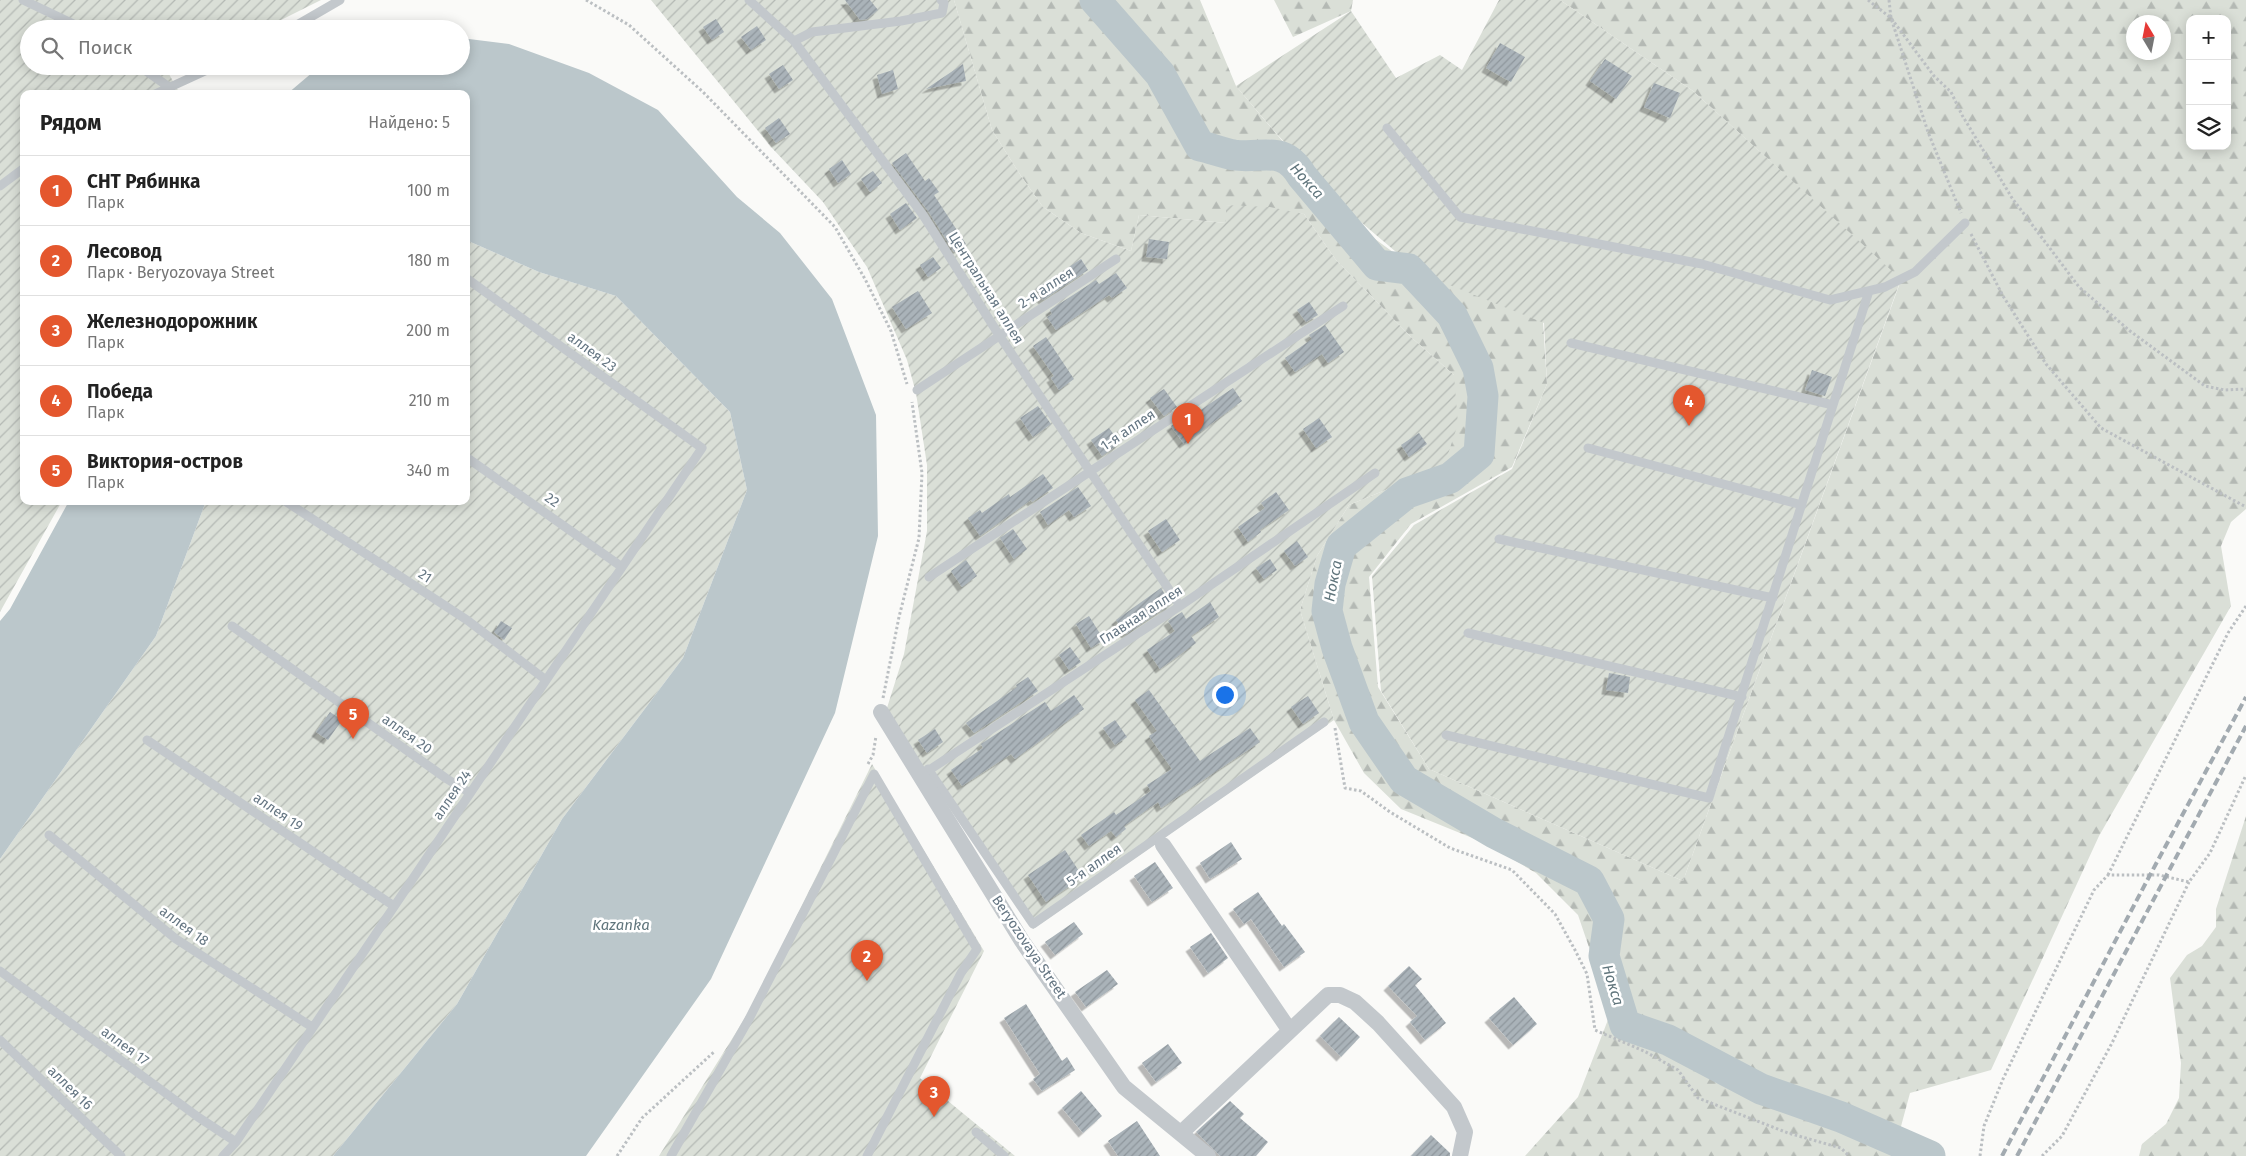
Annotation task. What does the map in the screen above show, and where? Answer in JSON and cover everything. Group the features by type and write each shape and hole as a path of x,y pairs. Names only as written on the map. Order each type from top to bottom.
{"street":[{"name":"Beryozovaya Street","path":"880,712 924,773 1022,941 1124,1087 1208,1156"},
{"path":"1163,845 1290,1031"},
{"path":"1181,1133 1328,995 1340,995 1355,1002 1378,1023 1454,1107 1465,1132 1460,1156"}],"lane":[{"path":"23,0 65,20"},
{"path":"306,20 340,0"},
{"name":"Центральная аллея","path":"749,0 794,41 923,215 998,335 1180,606"},
{"path":"794,41 812,32 901,21 942,13 943,1"},
{"path":"152,75 169,87"},
{"path":"163,90 196,75"},
{"path":"1386,128 1460,217 1702,264 1830,300 1885,287 1915,272 1965,223"},
{"path":"0,186 20,171"},
{"name":"2-я аллея","path":"913,391 1116,259"},
{"name":"аллея 23","path":"470,281 702,448"},
{"path":"1446,735 1709,798 1869,291"},
{"name":"1-я аллея","path":"929,577 1343,306"},
{"path":"1572,343 1833,405"},
{"name":"аллея 24","path":"223,1156 236,1142 702,448"},
{"path":"1588,448 1802,505"},
{"name":"22","path":"470,459 622,567"},
{"name":"Главная аллея","path":"924,773 1180,606 1375,472"},
{"name":"21","path":"291,505 467,620 546,680"},
{"path":"1499,539 1773,598"},
{"name":"аллея 20","path":"232,626 447,779 470,793"},
{"path":"1468,633 1742,698"},
{"name":"5-я аллея","path":"924,773 1033,924 1324,722"},
{"name":"аллея 19","path":"147,740 394,906"},
{"path":"672,1156 749,1019 874,774 977,949 961,973 867,1156"},
{"name":"аллея 18","path":"49,834 176,939 312,1027"},
{"name":"аллея 17","path":"0,971 198,1117 236,1142"},
{"name":"аллея 16","path":"0,1040 121,1156"},
{"path":"976,1132 1004,1156"}],"path":[{"path":"586,0 629,25 703,92 834,226 865,278 891,331 913,391"},
{"path":"1868,0 1891,18 1934,76 1951,92 1962,115 2012,198 2079,288 2130,331 2205,386 2226,390 2246,389"},
{"path":"1889,0 1891,18 1928,132 1965,223 2003,296 2046,364 2101,428 2246,507"},
{"path":"864,772 873,755 899,617 919,538 922,473 912,401"},
{"path":"1980,1156 1984,1126 2003,1080 2094,890 2108,875 2228,633 2246,606"},
{"path":"1335,727 1345,788 1361,791 1390,812 1450,848 1512,870 1555,914 1587,974 1595,1030 1644,1051 1678,1070 1698,1098 1788,1133 1841,1148 1849,1156"},
{"path":"2042,1156 2062,1136 2112,1043 2189,882 2210,853 2246,775"},
{"path":"2108,875 2159,875 2189,882"},
{"path":"617,1156 642,1118 720,1047"}],"green space":[{"path":"0,0 321,0 281,20 20,20 20,75 170,75 178,90 20,90 20,505 60,505 0,612"},
{"path":"651,0 954,0 992,130 1043,207 1081,233 1131,251 1139,215 1226,223 1226,205 1270,207 1304,214 1336,260 1412,338 1454,375 1458,424 1444,466 1349,505 1317,556 1300,610 1334,720 1033,929 925,772 886,711 904,654 927,531 927,465 916,393 907,360 867,267 823,202 772,148"},
{"path":"954,0 1200,0 1236,86 1349,220 1419,271 1543,322 1547,384 1512,467 1411,524 1369,577 1378,687 1429,769 1683,881 1901,280 1693,91 1560,0 2246,0 2246,509 2231,522 2221,546 2231,606 2099,836 1991,1070 1910,1093 1893,1156 1525,1156 1578,1097 1611,1012 1578,915 1536,873 1487,844 1401,809 1364,773 1334,720 1300,610 1317,556 1349,505 1444,466 1454,375 1412,338 1336,260 1304,214 1226,205 1226,223 1139,215 1131,251 1081,233 1043,207 992,130"},
{"path":"1274,0 1353,0 1351,11 1293,37"},
{"path":"1499,0 1560,0 1693,91 1901,279 1683,881 1429,769 1381,691 1372,576 1414,525 1512,469 1547,384 1544,323 1422,274 1349,212 1275,132 1236,86 1351,11 1396,78 1440,55 1462,70"},
{"path":"470,242 539,272 616,296 730,412 747,490 683,658 562,819 457,1004 333,1156 0,1156 0,859 156,636 205,505 470,505"},
{"path":"872,764 984,951 920,1078 1015,1156 659,1156 750,1010"},
{"path":"2246,816 2246,1156 2139,1156 2142,1144 2166,1124 2179,1098 2181,1063 2170,978 2187,955 2202,946 2216,927 2216,909"}],"water":[{"name":"Kazanka","path":"470,39 509,44 589,73 658,110 737,197 780,233 832,299 876,415 878,536 835,713 711,979 586,1156 333,1156 457,1004 562,819 683,658 747,490 730,412 616,296 539,272 470,242 470,90 292,90 309,75 470,75"},
{"path":"67,505 205,505 156,636 0,859 0,621 10,609"}],"building":[{"path":"845,0 870,0 878,10 867,19 860,20"},
{"path":"716,19 724,32 712,40 703,27"},
{"path":"757,26 766,40 751,50 741,37"},
{"path":"1500,43 1525,57 1511,82 1486,68"},
{"path":"1605,59 1632,76 1616,99 1590,81"},
{"path":"963,64 966,81 926,89"},
{"path":"783,65 793,80 779,89 769,74"},
{"path":"893,70 898,89 882,94 877,75"},
{"path":"1654,83 1680,93 1670,118 1644,107"},
{"path":"779,118 790,134 776,143 765,128"},
{"path":"906,153 925,181 929,178 939,192 934,195 966,244 954,252 928,211 892,163"},
{"path":"842,160 851,174 838,183 829,169"},
{"path":"873,171 882,183 870,192 861,179"},
{"path":"906,203 917,218 900,230 890,214"},
{"path":"1149,239 1169,242 1167,259 1146,257"},
{"path":"933,257 941,268 928,277 920,265"},
{"path":"1081,259 1088,270 1043,300 1036,289"},
{"path":"1116,273 1127,288 1112,298 1109,295 1056,330 1047,317 1052,314 1050,310 1096,280 1099,284"},
{"path":"918,291 932,313 906,329 892,307"},
{"path":"1309,302 1318,315 1306,322 1297,310"},
{"path":"1325,325 1344,352 1328,363 1322,354 1295,372 1285,358 1312,339 1309,335"},
{"path":"1046,337 1074,379 1059,390 1051,378 1054,376 1033,346"},
{"path":"1812,370 1832,377 1825,396 1805,390"},
{"path":"1233,388 1242,401 1184,444 1171,426 1184,417 1186,420"},
{"path":"1164,389 1177,407 1164,416 1150,398"},
{"path":"1038,406 1051,424 1033,437 1020,418"},
{"path":"1319,418 1332,437 1316,448 1303,429"},
{"path":"1109,428 1120,443 1102,456 1091,440"},
{"path":"1419,433 1427,444 1409,457 1401,445"},
{"path":"1043,474 1053,488 1032,502 1031,500 980,536 968,518 980,510 982,513 1009,494 1010,497"},
{"path":"1078,487 1091,506 1074,517 1069,510 1048,525 1040,512"},
{"path":"1276,492 1289,510 1260,530 1261,532 1248,542 1238,527 1265,508 1261,503"},
{"path":"1166,519 1180,540 1162,552 1148,531"},
{"path":"1013,529 1027,549 1014,559 1000,538"},
{"path":"1297,541 1308,557 1295,566 1284,551"},
{"path":"1270,559 1277,570 1264,579 1256,568"},
{"path":"966,560 977,576 962,587 951,571"},
{"path":"1161,588 1171,604 1126,634 1116,620"},
{"path":"1210,602 1219,617 1191,636 1196,643 1160,669 1147,650 1175,631 1168,621 1182,612 1186,619"},
{"path":"1089,616 1104,640 1091,648 1076,624"},
{"path":"501,621 512,628 504,640 494,632"},
{"path":"1070,647 1081,662 1069,670 1059,655"},
{"path":"1609,673 1630,677 1628,693 1606,690"},
{"path":"1028,677 1038,691 974,733 966,723"},
{"path":"1149,690 1200,761 1250,728 1260,742 1161,808 1158,802 1124,826 1126,829 1116,837 1111,831 1089,846 1081,835 1114,812 1116,815 1151,791 1147,785 1172,769 1149,736 1157,731 1135,700"},
{"path":"1074,695 1084,709 1015,759 1011,754 962,786 951,770 983,748 981,744 1045,702 1051,711"},
{"path":"1308,696 1319,713 1303,724 1291,707"},
{"path":"330,712 342,720 328,740 316,732"},
{"path":"1115,720 1127,737 1115,745 1103,728"},
{"path":"935,729 943,742 927,753 918,740"},
{"path":"1231,842 1242,859 1210,879 1200,863"},
{"path":"1065,850 1083,877 1046,902 1028,875"},
{"path":"1155,862 1173,888 1152,902 1134,876"},
{"path":"1258,892 1282,926 1284,924 1305,952 1284,967 1251,919 1244,924 1233,909"},
{"path":"1074,922 1083,934 1055,955 1045,942"},
{"path":"1211,933 1228,958 1208,973 1190,947"},
{"path":"1409,966 1422,979 1415,985 1446,1023 1425,1040 1410,1022 1417,1016 1388,986"},
{"path":"1107,970 1118,984 1086,1007 1075,992"},
{"path":"1514,997 1537,1024 1513,1045 1489,1018"},
{"path":"1026,1004 1062,1061 1067,1057 1075,1070 1042,1091 1033,1079 1040,1074 1004,1018"},
{"path":"1339,1017 1360,1037 1341,1057 1320,1036"},
{"path":"1168,1044 1182,1063 1156,1082 1142,1063"},
{"path":"1081,1091 1102,1116 1083,1133 1062,1108"},
{"path":"1230,1101 1244,1114 1240,1118 1268,1142 1256,1156 1220,1156 1196,1132"},
{"path":"1137,1121 1160,1156 1118,1156 1108,1141"},
{"path":"1431,1135 1450,1153 1450,1156 1411,1156"}],"waterway":[{"name":"Нокса","path":"1095,0 1160,74 1200,146 1234,155 1280,156 1295,166 1377,265 1409,269 1452,315 1478,368 1483,396 1479,454 1450,478 1407,493 1341,546 1330,584 1327,611 1337,648 1364,722 1404,780 1494,833 1589,881 1609,919 1604,956 1625,1025 1668,1040 1761,1089 1841,1117 1930,1156"}],"railway":[{"path":"2002,1156 2246,697"},
{"path":"2017,1156 2246,726"}],"place":[{"name":"Победа","path":"1689,426"},
{"name":"СНТ Рябинка","path":"1188,444"},
{"name":"Виктория-остров","path":"353,739"},
{"name":"Лесовод","path":"867,981"},
{"name":"Железнодорожник","path":"934,1117"}]}
